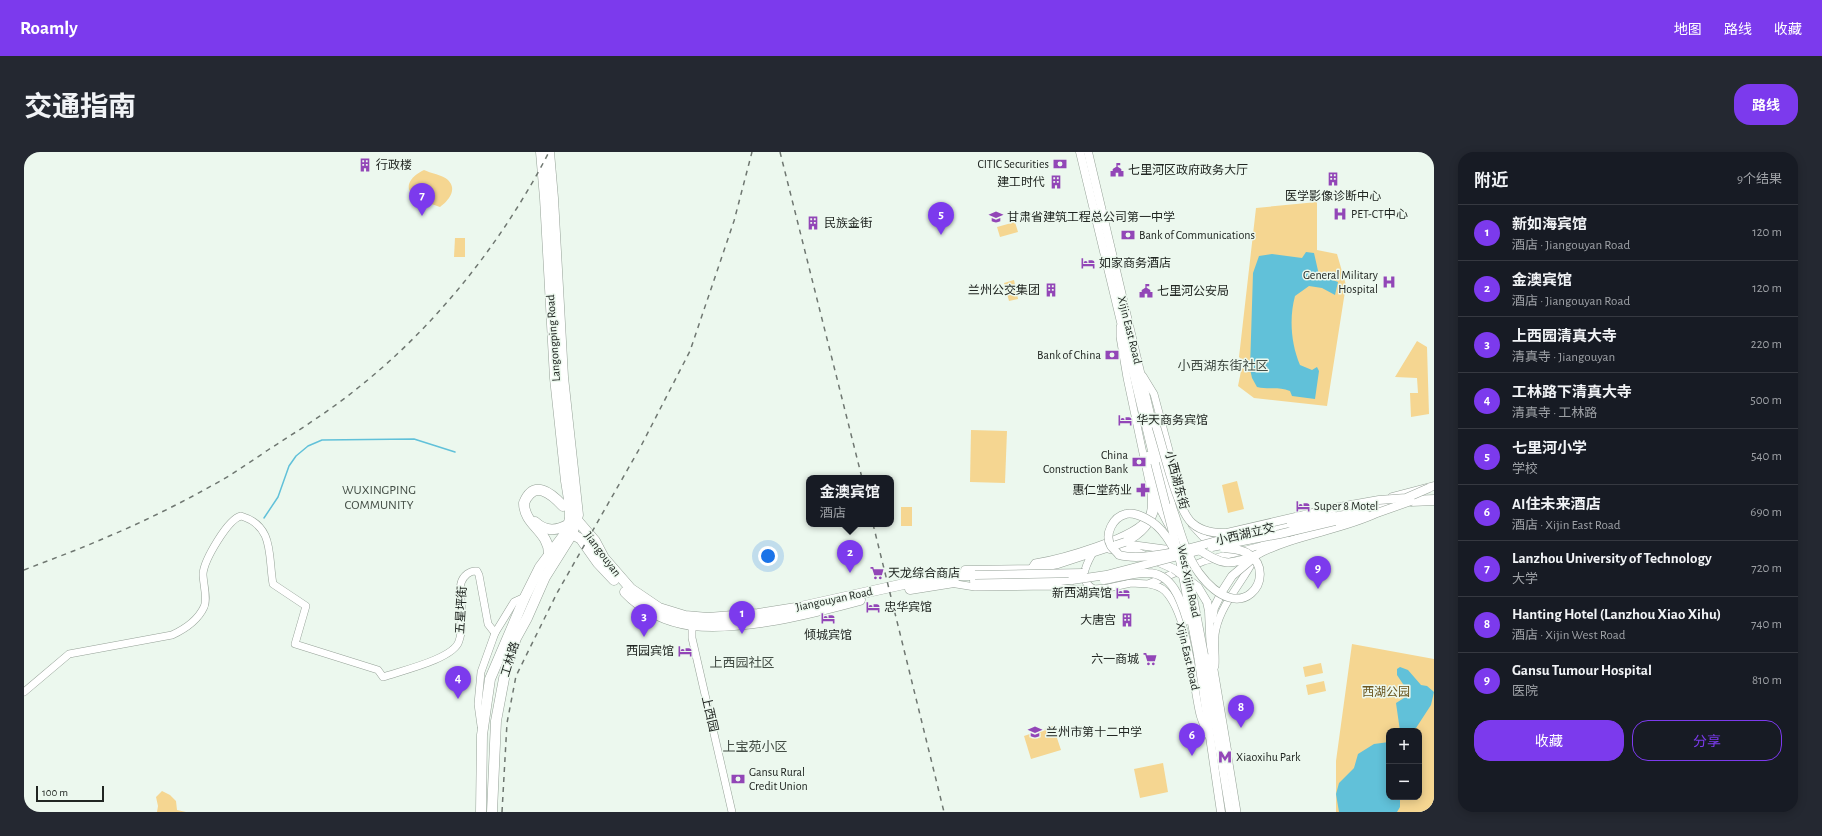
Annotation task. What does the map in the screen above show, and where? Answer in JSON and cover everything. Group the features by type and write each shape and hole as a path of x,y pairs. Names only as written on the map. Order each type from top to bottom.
{"highway":[{"name":"Langongping Road","path":"541,152 545,191 555,378 566,481 573,522"},
{"name":"Langongping Road","path":"549,152 573,522"},
{"path":"549,554 549,546 546,540 526,515 524,503 530,494 540,490 546,490 554,496 562,507 545,493 540,493 530,498 527,508 533,521 541,527 555,530 573,522"},
{"path":"1409,500 1434,500"},
{"name":"工林路","path":"481,812 482,735 490,679 524,597 549,554 573,522 584,538 545,577 527,618 516,638 506,668 496,721 492,812"},
{"name":"Jiangouyan","path":"584,538 631,589 644,599 692,621"},
{"name":"Jiangouyan","path":"584,538 617,583 640,605 670,620 692,621"},
{"name":"Jiangouyan Road","path":"692,621 776,611 937,577 974,578"},
{"name":"Jiangouyan Road","path":"692,621 734,624 783,618 899,591 974,578"}],"main road":[{"path":"1080,152 1180,560 1201,655 1224,771 1230,812"},
{"name":"Xijin East Road","path":"1088,152 1113,262 1154,426"},
{"path":"1133,369 1135,404 1161,510 1171,529 1189,543 1223,562 1241,561 1291,539 1330,529 1409,500 1433,488"},
{"path":"1154,426 1181,507 1192,523 1213,533 1227,533 1334,508 1433,488"},
{"path":"1154,426 1172,507 1186,549 1199,572 1220,594 1228,598 1237,599 1248,596 1255,590 1259,580 1260,570 1256,561 1243,551 1216,544"},
{"path":"937,577 964,570 1031,569 1058,564 1092,554 1105,546 1125,542 1142,532 1154,514 1156,487"},
{"path":"1379,500 1409,500 1434,495"},
{"name":"小西湖立交","path":"1072,580 1106,576 1216,544 1280,534 1409,500"},
{"name":"小西湖立交","path":"1157,555 1249,533 1409,500"},
{"name":"West Xijin Road","path":"1172,507 1191,586 1201,655"},
{"path":"1157,555 1135,558 1119,555 1110,545 1108,533 1114,521 1118,517 1130,513 1147,519 1160,529 1180,560"},
{"path":"1105,546 1134,551 1174,568 1198,587 1207,602 1211,655 1227,750 1224,771"},
{"path":"1210,631 1214,608 1223,590 1232,576 1258,554"},
{"path":"974,578 1095,572 1157,555"},
{"path":"974,578 1100,581 1146,572 1159,575 1171,584 1186,616 1204,695"},
{"path":"1201,655 1204,695"},
{"name":"Xijin East Road","path":"1204,695 1221,812"}],"street":[{"path":"1031,569 1035,563 1074,555 1105,546 1142,524 1150,516 1151,491 1127,378 1120,337 1120,318"},
{"name":"小西湖东街","path":"1142,376 1154,394 1186,512 1198,533 1205,539 1216,544"},
{"path":"1148,473 1156,487"},
{"path":"1105,546 1165,549 1216,544 1433,488"},
{"path":"948,582 975,587 1050,586 1078,590 1132,583 1148,584 1204,561 1265,545 1279,537 1396,506 1434,500"},
{"name":"五星坪街","path":"24,692 69,654 172,635 184,629 205,606 206,598 203,587 203,572 207,558 232,521 236,517 241,516 251,520 267,537 270,548 273,584 306,606 295,644 368,666 378,670 383,677 431,662 447,654 459,643 461,632 461,583 466,575 474,570 477,571 479,575 488,624 495,633"},
{"path":"1261,533 1265,545"},
{"path":"1239,538 1249,546 1252,554 1252,563"},
{"path":"1214,673 1216,629 1222,612 1258,552 1265,545"},
{"path":"1092,554 1084,570 1085,581 1094,589"},
{"name":"Xijin East Road","path":"1148,584 1157,586 1165,591 1173,603 1182,624 1190,654 1200,716 1210,741"},
{"path":"482,735 478,704 481,672 495,633 514,602 524,597"},
{"name":"上西园","path":"692,621 692,638 732,812"},
{"path":"1227,750 1237,812"}],"green space":[{"path":"424,170 443,177 451,184 451,195 440,207 419,200 409,188 410,181"},
{"path":"1317,202 1317,250 1337,254 1346,285 1327,406 1254,398 1238,386 1243,361 1239,357 1256,208"},
{"path":"1015,222 1018,232 1000,237 997,227"},
{"path":"455,238 465,238 465,257 454,257"},
{"path":"1014,280 1018,299 1009,301 1004,283"},
{"path":"1417,341 1427,347 1429,414 1411,417 1410,393 1418,393 1417,378 1395,377"},
{"path":"971,430 1007,431 1005,483 970,482"},
{"path":"1237,481 1244,509 1228,513 1222,485"},
{"path":"901,507 912,507 912,526 901,526"},
{"name":"西湖公园","path":"1352,644 1434,659 1434,812 1336,812 1336,761"},
{"path":"1321,663 1323,673 1305,677 1303,667"},
{"path":"1324,681 1326,691 1308,695 1306,685"},
{"path":"1053,726 1061,750 1031,759 1024,736"},
{"path":"1163,763 1168,792 1140,798 1134,769"},
{"path":"162,791 170,795 176,801 177,810 186,812 157,812 158,806 156,797"}],"water":[{"path":"1306,252 1314,253 1319,275 1338,282 1335,295 1322,288 1309,286 1295,296 1293,304 1293,340 1300,365 1312,370 1317,367 1319,371 1315,399 1292,396 1290,391 1277,388 1257,387 1252,378 1250,369 1253,273 1259,256 1272,254 1302,258"},
{"path":"1400,667 1408,670 1421,685 1427,686 1434,692 1431,705 1416,728 1400,728 1396,703 1404,698 1407,690 1397,675 1397,669"},
{"path":"1386,742 1386,800 1400,800 1400,807 1397,812 1339,812 1336,794 1339,783 1354,768 1358,754 1374,744"}],"waterway":[{"path":"264,518 278,497 289,466 296,456 308,446 322,440 414,439 455,452"}],"railway":[{"path":"24,570 87,546 161,512 200,492 234,473 337,404 359,387 388,363 415,337 466,280 511,218 549,152"},
{"path":"502,812 507,723 516,676 557,593 641,446 690,351 734,221 752,152"},
{"path":"780,152 861,475"},
{"path":"874,527 944,812"}],"place":[{"name":"CITIC Securities","path":"1060,164"},
{"name":"行政楼","path":"365,165"},
{"name":"七里河区政府政务大厅","path":"1117,170"},
{"name":"医学影像诊断中心","path":"1333,179"},
{"name":"建工时代","path":"1056,182"},
{"name":"PET-CT中心","path":"1340,214"},
{"name":"Lanzhou University of Technology","path":"422,216"},
{"name":"甘肃省建筑工程总公司第一中学","path":"996,217"},
{"name":"民族金街","path":"813,223"},
{"name":"七里河小学","path":"941,235"},
{"name":"Bank of Communications","path":"1128,235"},
{"name":"如家商务酒店","path":"1088,263"},
{"name":"General Military Hospital","path":"1389,282"},
{"name":"兰州公交集团","path":"1051,290"},
{"name":"七里河公安局","path":"1146,291"},
{"name":"Bank of China","path":"1112,355"},
{"name":"华天商务宾馆","path":"1125,420"},
{"name":"China Construction Bank","path":"1139,462"},
{"name":"惠仁堂药业","path":"1143,490"},
{"name":"Super 8 Motel","path":"1303,506"},
{"name":"金澳宾馆","path":"850,573"},
{"name":"天龙综合商店","path":"877,573"},
{"name":"Gansu Tumour Hospital","path":"1318,589"},
{"name":"新西湖宾馆","path":"1123,593"},
{"name":"忠华宾馆","path":"873,607"},
{"name":"倾城宾馆","path":"828,618"},
{"name":"大唐宫","path":"1127,620"},
{"name":"新如海宾馆","path":"742,634"},
{"name":"上西园清真大寺","path":"644,637"},
{"name":"西园宾馆","path":"685,651"},
{"name":"六一商城","path":"1150,659"},
{"name":"工林路下清真大寺","path":"458,699"},
{"name":"Hanting Hotel (Lanzhou Xiao Xihu)","path":"1241,728"},
{"name":"兰州市第十二中学","path":"1035,732"},
{"name":"AI住未来酒店","path":"1192,756"},
{"name":"Xiaoxihu Park","path":"1225,757"},
{"name":"Gansu Rural Credit Union","path":"738,779"}],"district":[{"name":"小西湖东街社区","path":"1223,366"},
{"name":"WUXINGPING COMMUNITY","path":"379,498"},
{"name":"上西园社区","path":"742,663"},
{"name":"上宝苑小区","path":"755,747"}]}
